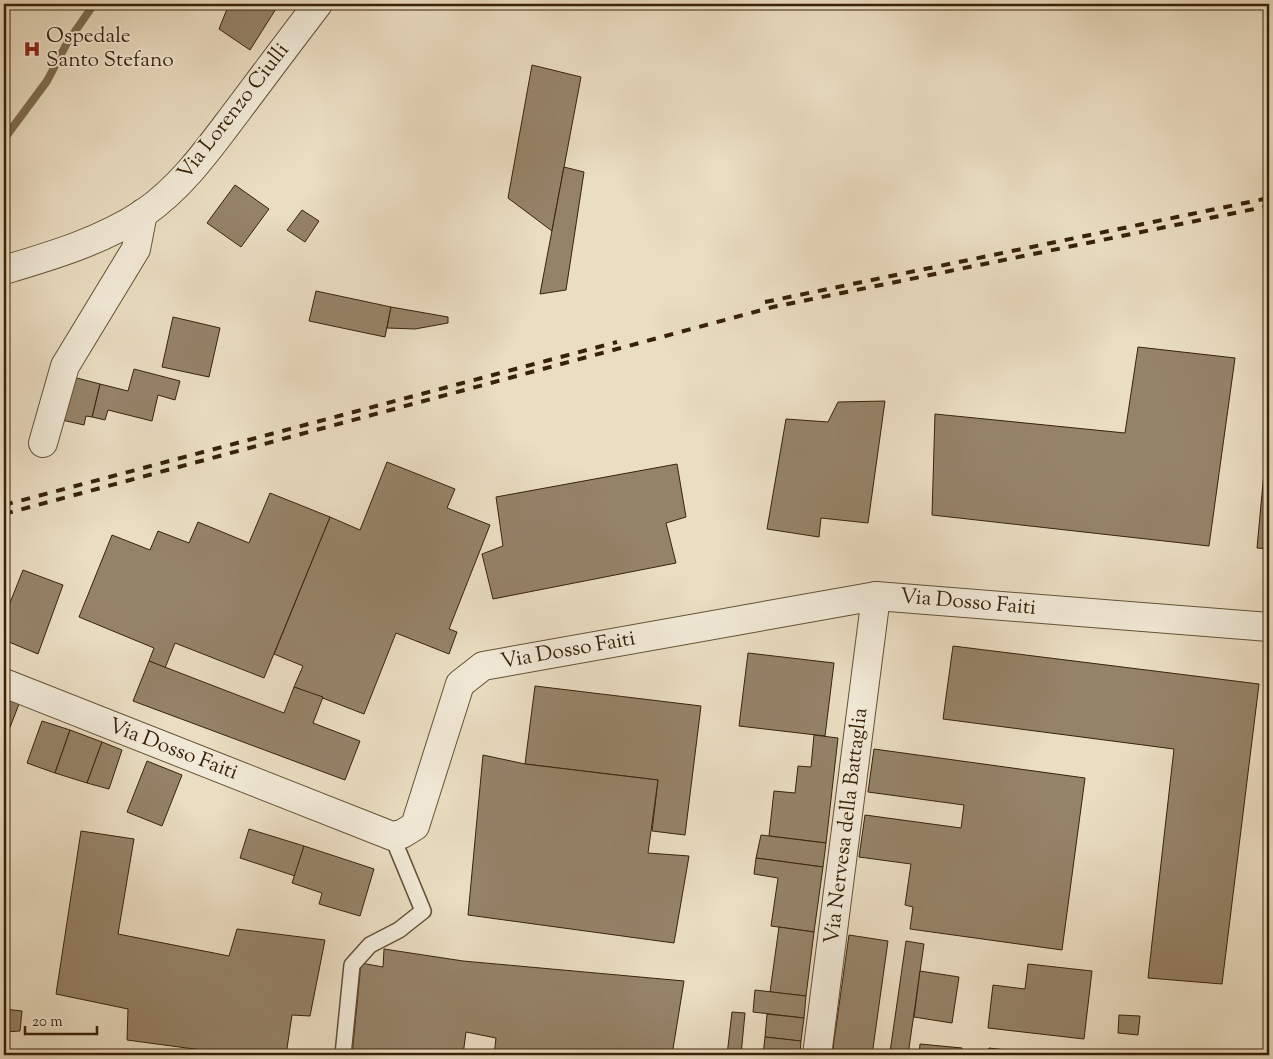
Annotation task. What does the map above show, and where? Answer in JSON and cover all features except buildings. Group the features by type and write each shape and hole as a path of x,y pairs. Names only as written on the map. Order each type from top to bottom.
{"street":[{"name":"Via Lorenzo Ciulli","path":"4,270 49,257 95,238 143,213 167,194 198,163 318,4"},
{"path":"43,443 65,366 136,249 143,213"},
{"name":"Via Dosso Faiti","path":"4,683 392,836 402,834 415,826 460,684 483,666 876,596 1269,627"},
{"name":"Via Nervesa della Battaglia","path":"817,1055 876,596"}],"lane":[{"path":"343,1055 352,965 370,945 399,930 423,911 392,836"}],"waterway":[{"path":"4,139 47,81 67,43 94,4"}],"railway":[{"path":"765,302 1269,198"},
{"path":"4,514 773,307 1269,206"},
{"path":"4,505 617,342"}],"place":[{"name":"Ospedale Santo Stefano","path":"32,49"}]}
